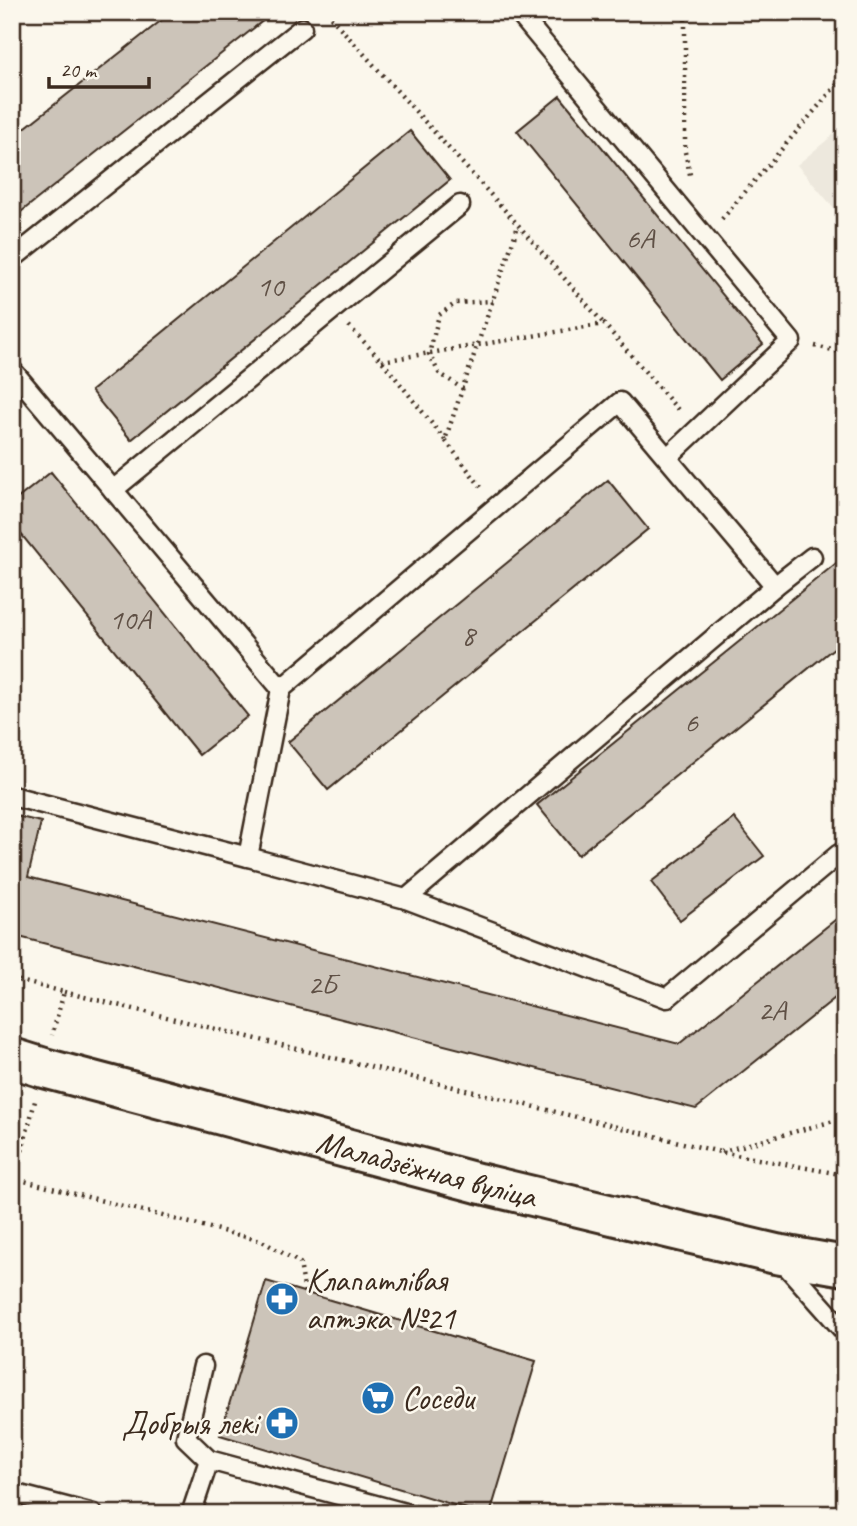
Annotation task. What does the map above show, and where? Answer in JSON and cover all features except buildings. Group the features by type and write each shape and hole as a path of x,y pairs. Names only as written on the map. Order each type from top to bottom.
{"street":[{"name":"Маладзёжная вуліца","path":"12,1058 478,1183 776,1254 845,1266"}],"lane":[{"path":"518,12 791,341 668,457"},
{"path":"12,259 302,28"},
{"path":"113,490 460,205"},
{"path":"12,370 281,689"},
{"path":"248,856 281,689 620,402 775,586"},
{"path":"406,899 812,557"},
{"path":"12,796 406,899 667,998 839,854"},
{"path":"776,1254 845,1332"},
{"path":"203,1366 186,1438 209,1460 409,1514"},
{"path":"191,1514 209,1460"},
{"path":"12,1493 93,1514"}],"path":[{"path":"326,12 519,226 696,430"},
{"path":"685,12 685,152 705,238"},
{"path":"705,238 845,75"},
{"path":"445,440 519,226"},
{"path":"463,389 439,373 429,354 439,315 456,303 493,302"},
{"path":"334,309 382,362 496,506"},
{"path":"382,362 604,324"},
{"path":"64,992 720,1152 845,1175"},
{"path":"720,1152 845,1118"},
{"path":"12,1178 262,1241 300,1263 305,1293"}],"shaded area":[{"path":"845,125 845,221 797,165"}],"place":[{"name":"Клапатлівая аптэка №21","path":"282,1299"},
{"name":"Соседи","path":"378,1398"},
{"name":"Добрыя лекі","path":"282,1423"}]}
